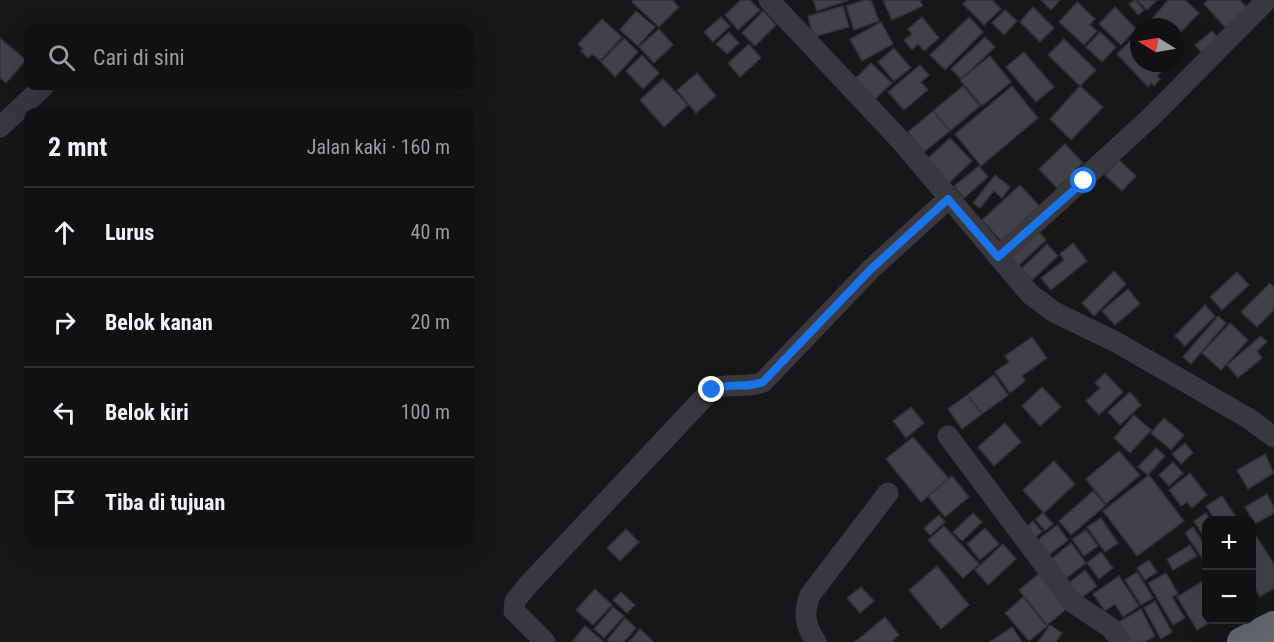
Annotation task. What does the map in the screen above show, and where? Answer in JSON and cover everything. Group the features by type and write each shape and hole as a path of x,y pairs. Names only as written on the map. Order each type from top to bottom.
{"highway":[{"path":"1242,642 1274,626"}],"street":[{"path":"770,0 902,142 1030,294 1054,312 1116,342 1248,418 1274,437"},
{"path":"998,257 1150,118 1267,0"},
{"path":"0,127 41,90"},
{"path":"545,642 514,611 515,601 528,585 712,390 723,385 748,386 763,382 871,269 948,199"},
{"path":"948,436 1072,602 1111,628 1121,642"},
{"path":"816,642 809,630 804,612 810,595 888,493"}],"building":[{"path":"634,0 672,0 679,7 659,27 632,2"},
{"path":"741,0 750,0 760,10 738,30 725,15"},
{"path":"813,0 849,0 817,11"},
{"path":"871,0 879,21 854,30 846,6"},
{"path":"883,0 920,0 923,6 892,20"},
{"path":"967,0 992,0 1001,9 984,25 963,4"},
{"path":"1041,0 1060,0 1051,10"},
{"path":"1135,0 1144,10 1138,15 1129,4"},
{"path":"1137,0 1157,0 1147,10"},
{"path":"1168,0 1185,0 1199,13 1184,29 1184,18 1153,18"},
{"path":"1208,0 1240,0 1248,9 1227,29 1204,4"},
{"path":"1077,2 1095,19 1090,25 1097,31 1084,45 1059,22"},
{"path":"843,6 849,27 813,37 808,16"},
{"path":"1033,7 1054,28 1040,42 1020,22"},
{"path":"1115,7 1130,23 1130,35 1121,45 1099,24"},
{"path":"1005,10 1017,21 1004,35 992,23"},
{"path":"636,11 655,27 638,46 620,30"},
{"path":"763,11 776,25 755,46 742,33"},
{"path":"721,17 730,26 713,42 704,32"},
{"path":"922,17 939,38 924,51 918,44 912,50 904,40 912,34 908,29"},
{"path":"969,17 983,32 945,70 930,55"},
{"path":"602,19 622,37 600,61 592,54 588,58 578,44"},
{"path":"881,22 893,44 862,61 850,39"},
{"path":"659,29 673,45 654,63 639,47"},
{"path":"1212,31 1221,42 1205,56 1195,45"},
{"path":"729,32 739,43 727,54 716,44"},
{"path":"1100,32 1116,47 1102,62 1086,47"},
{"path":"985,37 995,47 961,79 951,69"},
{"path":"0,38 24,58 24,62 6,83 0,78"},
{"path":"624,38 638,52 615,77 601,62"},
{"path":"1064,39 1096,70 1080,86 1048,55"},
{"path":"1130,41 1130,68 1117,54"},
{"path":"749,44 761,58 740,77 728,63"},
{"path":"894,48 911,68 894,81 878,62"},
{"path":"1024,52 1054,87 1036,102 1006,67"},
{"path":"642,55 659,73 643,89 626,71"},
{"path":"990,56 1011,82 982,106 960,80"},
{"path":"871,63 892,83 874,100 854,80"},
{"path":"920,65 929,75 921,82 928,90 904,110 888,92"},
{"path":"1134,72 1161,72 1157,76 1160,79 1154,86 1151,83 1148,87"},
{"path":"697,73 716,96 696,113 677,90"},
{"path":"663,79 688,105 664,127 640,100"},
{"path":"963,86 980,106 950,131 933,111"},
{"path":"1012,86 1038,118 981,166 955,134"},
{"path":"1080,86 1103,107 1071,140 1050,119"},
{"path":"933,111 950,131 924,152 908,132"},
{"path":"950,138 972,161 948,184 926,160"},
{"path":"1065,144 1083,163 1075,170 1081,176 1071,186 1066,180 1057,188 1039,169"},
{"path":"1119,160 1136,176 1122,191 1105,175"},
{"path":"979,166 988,177 964,198 954,186"},
{"path":"995,175 1010,187 1002,198 994,191 980,208 973,203"},
{"path":"1020,185 1043,210 1005,245 982,220"},
{"path":"1038,231 1046,240 1018,266 1009,257"},
{"path":"1073,243 1087,261 1051,290 1041,278 1064,260 1060,254"},
{"path":"1047,244 1058,256 1032,280 1021,269"},
{"path":"1114,271 1126,284 1094,316 1082,303"},
{"path":"1237,272 1249,285 1222,310 1210,297"},
{"path":"1270,283 1274,287 1274,310 1257,327 1241,312"},
{"path":"1128,289 1140,304 1115,325 1102,311"},
{"path":"1205,305 1215,316 1185,346 1175,336"},
{"path":"1218,316 1226,323 1191,364 1183,357"},
{"path":"1230,323 1248,340 1221,370 1202,353"},
{"path":"1261,336 1267,342 1257,351 1262,358 1238,378 1227,365"},
{"path":"1032,337 1047,358 1022,376 1025,381 1010,393 995,372 1009,362 1005,356"},
{"path":"1105,373 1123,392 1099,415 1086,401 1100,388 1095,383"},
{"path":"994,375 1008,395 982,414 967,395"},
{"path":"1042,387 1061,407 1040,426 1022,406"},
{"path":"1130,392 1141,405 1120,425 1108,412"},
{"path":"967,395 982,414 962,429 948,409"},
{"path":"911,407 924,423 906,438 893,421"},
{"path":"1134,415 1151,430 1130,453 1114,438"},
{"path":"1164,418 1184,435 1171,450 1151,433"},
{"path":"1005,423 1021,442 994,466 978,447"},
{"path":"913,437 949,479 921,502 886,459"},
{"path":"1185,443 1193,453 1181,464 1172,454"},
{"path":"1156,448 1165,456 1148,475 1138,467"},
{"path":"1119,451 1140,475 1106,504 1086,479"},
{"path":"1265,454 1274,473 1248,489 1237,470"},
{"path":"1054,461 1075,484 1044,513 1023,490"},
{"path":"1173,462 1183,473 1169,486 1159,475"},
{"path":"1190,473 1207,495 1192,508 1187,502 1181,506 1169,490"},
{"path":"1149,475 1184,521 1137,556 1103,511"},
{"path":"952,476 969,497 945,517 928,496"},
{"path":"1093,491 1106,505 1071,535 1059,521"},
{"path":"1267,494 1274,507 1274,513 1256,523 1256,516 1250,516 1245,507"},
{"path":"1222,496 1235,516 1212,516 1206,506"},
{"path":"973,513 982,522 962,541 953,532"},
{"path":"1043,513 1053,524 1045,531 1035,519"},
{"path":"1206,513 1208,516 1202,516 1202,534 1194,521"},
{"path":"939,515 945,522 930,535 924,528"},
{"path":"1101,518 1118,543 1105,552 1087,527"},
{"path":"1033,521 1042,532 1033,539 1024,529"},
{"path":"1057,525 1068,540 1049,555 1038,540"},
{"path":"944,526 979,564 963,578 928,540"},
{"path":"1193,527 1202,541 1202,558 1185,533"},
{"path":"985,528 999,544 980,560 967,544"},
{"path":"626,529 639,542 620,561 607,548"},
{"path":"1086,530 1098,546 1084,556 1072,539"},
{"path":"1256,536 1274,564 1274,588 1260,597 1256,590"},
{"path":"1071,543 1086,563 1064,580 1049,561"},
{"path":"1003,544 1016,559 988,585 975,570"},
{"path":"1190,545 1197,556 1173,570 1167,559"},
{"path":"1101,552 1113,568 1099,579 1087,563"},
{"path":"1149,560 1157,572 1145,580 1137,568"},
{"path":"937,566 969,605 941,629 909,590"},
{"path":"1085,570 1097,586 1077,601 1065,586"},
{"path":"1041,572 1069,607 1047,625 1019,590"},
{"path":"1137,572 1153,598 1141,605 1125,580"},
{"path":"1166,573 1178,594 1172,597 1185,618 1173,625 1148,583"},
{"path":"1119,576 1139,606 1123,617 1115,604 1105,611 1093,594"},
{"path":"1202,581 1202,624 1207,624 1197,630 1177,597"},
{"path":"861,587 874,601 860,613 847,598"},
{"path":"595,589 612,605 593,625 576,610"},
{"path":"621,592 635,605 627,613 613,600"},
{"path":"1023,597 1047,626 1029,641 1005,613"},
{"path":"1155,601 1172,632 1161,639 1144,608"},
{"path":"613,607 624,616 604,638 594,629"},
{"path":"1141,609 1155,636 1145,642 1127,642 1117,623"},
{"path":"885,617 899,635 891,642 855,642"},
{"path":"625,618 636,628 624,642 607,640"},
{"path":"1050,625 1062,633 1056,642 1038,642"},
{"path":"585,626 604,642 572,642"},
{"path":"1012,627 1022,642 990,642"},
{"path":"640,629 654,642 629,642"}],"route":[{"path":"712,390 735,383 754,386 763,382 871,269 948,199 998,257 1007,246 1041,220 1084,181"}]}
